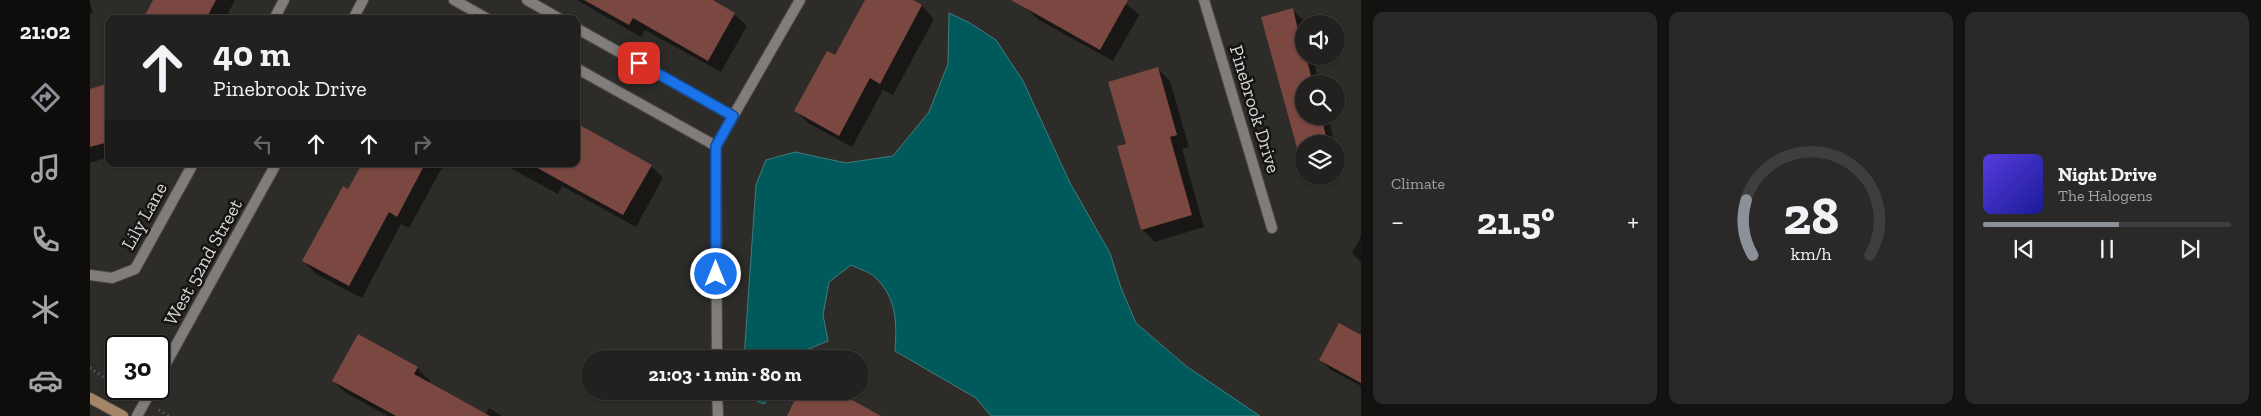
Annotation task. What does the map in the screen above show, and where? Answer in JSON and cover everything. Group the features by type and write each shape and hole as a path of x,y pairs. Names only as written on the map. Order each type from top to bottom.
{"main road":[{"path":"90,398 123,416"}],"street":[{"path":"276,15 284,0"},
{"path":"355,15 363,0"},
{"path":"454,0 481,15"},
{"path":"527,0 553,15"},
{"path":"717,350 716,146 800,0"},
{"name":"Pinebrook Drive","path":"1204,0 1272,228"},
{"path":"580,30 733,116"},
{"path":"580,70 716,146"},
{"name":"Lily Lane","path":"90,275 106,278 119,277 135,269 191,167"},
{"name":"West 52nd Street","path":"170,356 274,167"},
{"path":"137,416 146,400"},
{"path":"717,400 718,416"}],"path":[{"path":"90,368 105,378"}],"water":[{"path":"949,13 970,23 996,40 1023,81 1070,183 1110,253 1121,288 1136,323 1186,366 1260,416 991,416 976,398 895,351 896,331 894,312 888,294 874,276 851,265 829,282 823,315 828,341 806,350 745,350 756,185 766,160 795,152 846,163 893,156 929,112 948,64"},
{"path":"754,400 767,400 764,404"}],"building":[{"path":"153,0 216,0 208,15 145,15"},
{"path":"584,0 713,0 735,13 708,61 633,18 629,25"},
{"path":"865,0 913,0 922,5 880,84 870,78 839,136 794,111 827,51 835,55"},
{"path":"1011,0 1128,0 1100,50"},
{"path":"1293,8 1295,17 1295,65 1308,65 1311,75 1295,75 1295,125 1323,125 1326,135 1295,135 1295,141 1261,17"},
{"path":"1158,67 1177,135 1170,137 1192,215 1141,230 1117,146 1126,144 1108,82"},
{"path":"105,84 105,143 90,147 90,89"},
{"path":"580,125 652,165 623,215 535,167 580,167"},
{"path":"360,167 423,167 397,217 389,212 349,286 302,261 343,186 348,189"},
{"path":"1339,323 1361,335 1361,383 1319,360"},
{"path":"358,334 418,367 414,374 490,416 396,416 332,381"},
{"path":"795,400 852,400 881,416 787,416"}],"route":[{"path":"639,63 733,116 716,146 716,274"}]}
